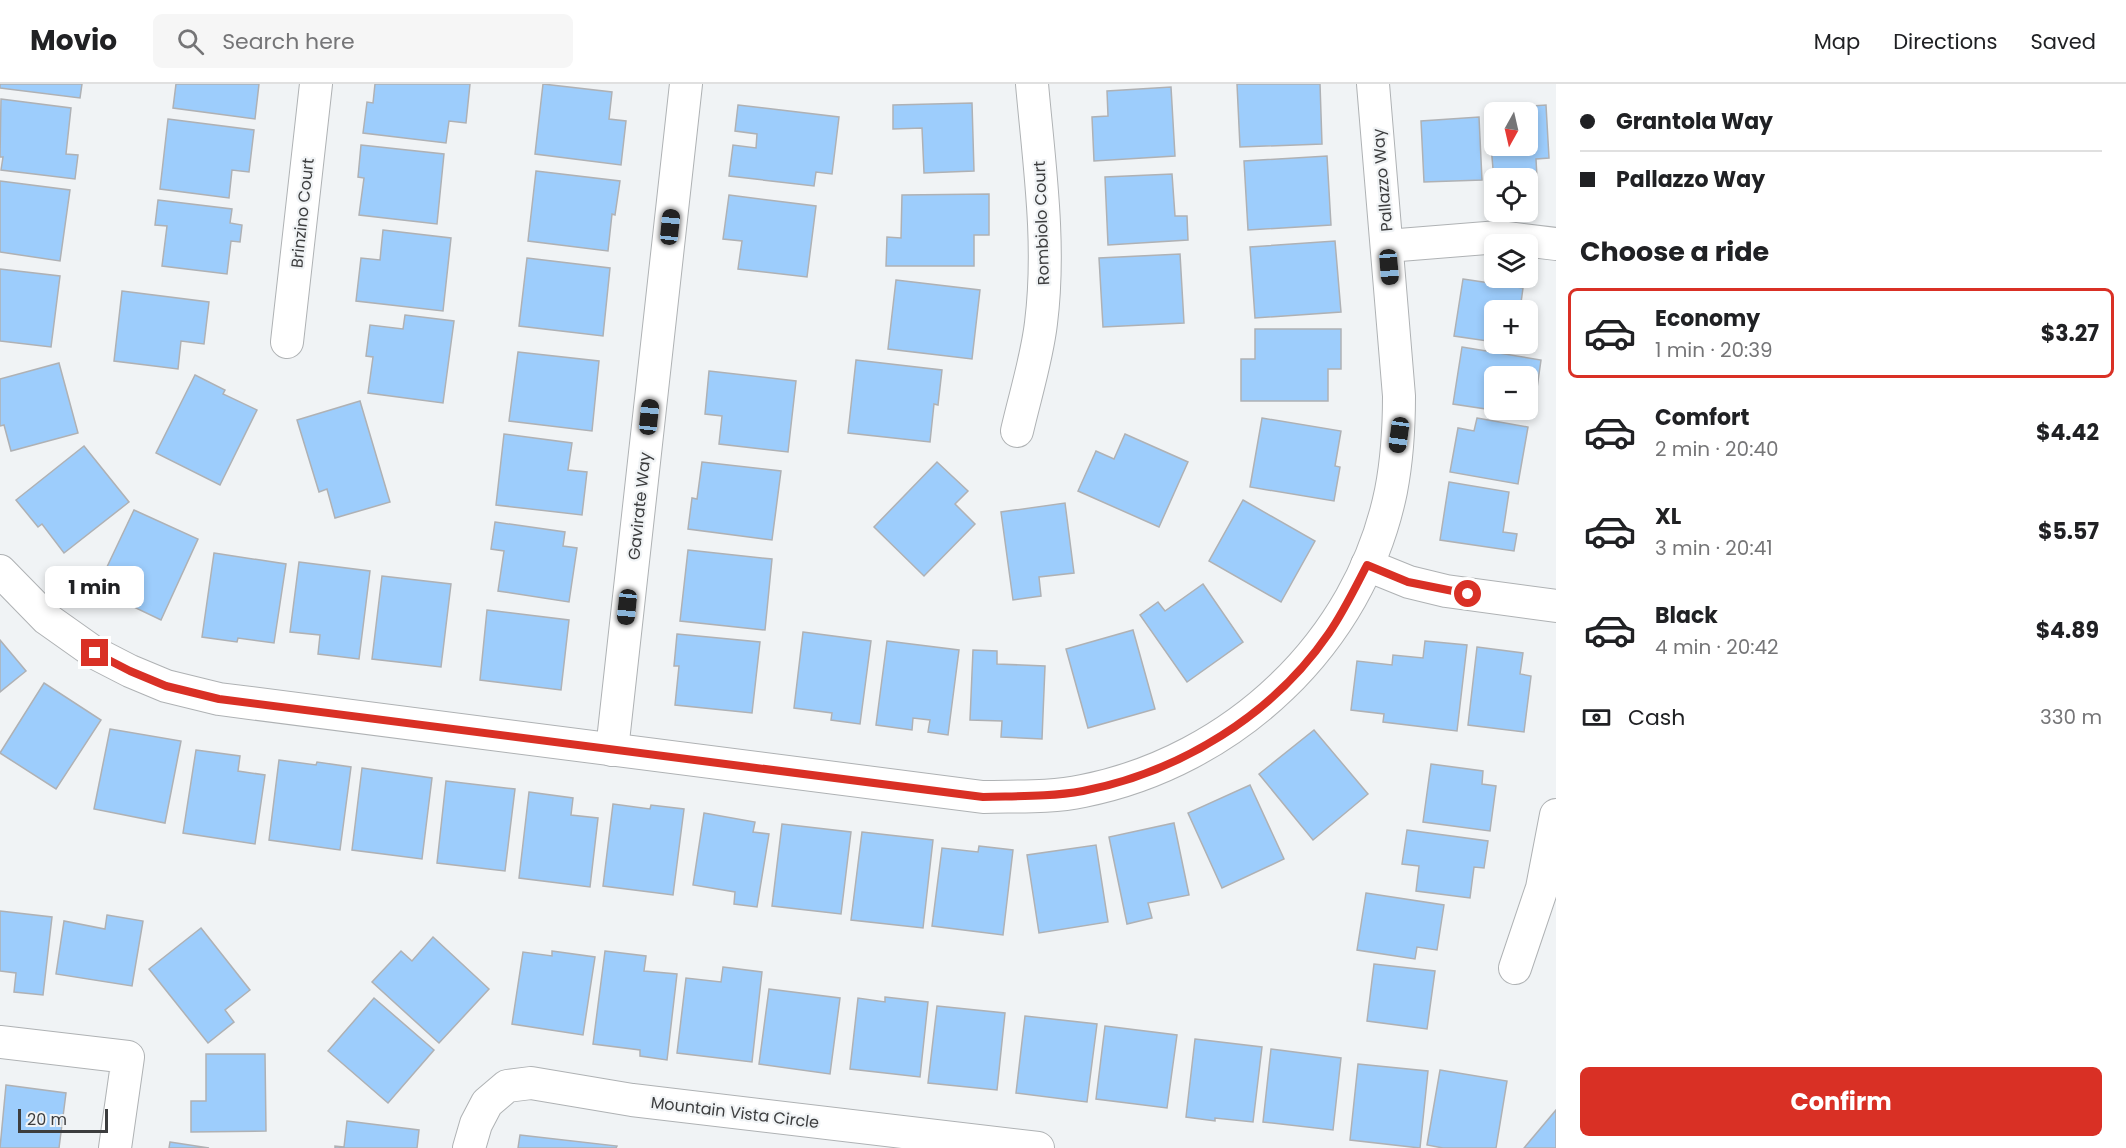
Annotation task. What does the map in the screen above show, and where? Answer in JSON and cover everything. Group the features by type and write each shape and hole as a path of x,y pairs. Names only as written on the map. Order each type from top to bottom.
{"street":[{"name":"Brinzino Court","path":"287,342 316,84"},
{"name":"Gavirate Way","path":"612,750 686,84"},
{"name":"Rombiolo Court","path":"1017,431 1041,325 1046,268 1032,84"},
{"name":"Pallazzo Way","path":"0,571 47,619 95,653 166,686 219,699 983,797 1043,796 1083,791 1140,776 1195,752 1229,731 1261,707 1290,680 1328,634 1349,601 1367,565 1391,492 1399,435 1399,396 1373,84"},
{"path":"1387,246 1499,237 1556,244"},
{"path":"1367,565 1408,582 1446,591 1556,606"},
{"path":"1515,968 1542,888 1556,815"},
{"path":"0,1042 128,1057 115,1148"},
{"name":"Mountain Vista Circle","path":"469,1148 476,1124 487,1103 507,1086 531,1083 632,1100 1038,1148"}],"building":[{"path":"0,84 82,84 80,98 0,88"},
{"path":"176,84 259,84 255,119 173,108"},
{"path":"375,84 470,84 466,123 449,121 446,143 363,133 367,102 373,103"},
{"path":"543,84 612,92 609,119 626,121 621,165 535,154"},
{"path":"1237,84 1320,84 1322,144 1240,147"},
{"path":"1171,87 1175,156 1094,161 1092,117 1108,116 1107,91"},
{"path":"1,99 71,108 66,154 78,155 75,179 1,170 3,157 0,157"},
{"path":"972,103 974,171 924,173 922,128 893,129 893,105"},
{"path":"738,105 839,117 832,174 816,172 814,186 729,176 733,145 756,148 757,134 735,131"},
{"path":"1546,105 1549,158 1536,159 1536,168 1493,168 1492,156 1538,156 1538,106"},
{"path":"1479,117 1482,180 1424,182 1421,121"},
{"path":"168,119 254,130 249,172 232,170 229,198 160,189"},
{"path":"361,145 444,154 437,224 359,215 364,178 358,177"},
{"path":"1327,156 1331,225 1248,230 1244,161"},
{"path":"536,171 620,181 615,215 612,214 608,251 528,241"},
{"path":"1172,174 1175,216 1187,216 1188,240 1108,245 1105,177"},
{"path":"0,181 70,190 60,261 0,252"},
{"path":"989,194 989,235 974,235 974,266 886,266 887,237 901,238 902,195"},
{"path":"729,195 816,206 807,277 738,269 742,241 723,239"},
{"path":"158,200 232,209 230,223 242,225 240,242 231,241 227,274 162,266 167,226 155,225"},
{"path":"383,230 451,238 443,311 356,301 361,258 380,260"},
{"path":"1335,241 1341,312 1255,318 1250,247"},
{"path":"1180,254 1184,323 1103,327 1099,258"},
{"path":"527,258 610,268 603,336 519,326"},
{"path":"0,269 60,276 51,347 0,341"},
{"path":"1463,279 1484,282 1484,288 1523,288 1521,300 1484,300 1484,340 1454,336"},
{"path":"896,280 980,290 972,359 888,349"},
{"path":"122,291 209,302 204,344 181,341 178,369 114,361"},
{"path":"405,315 454,321 443,403 368,393 373,357 366,356 370,325 403,329"},
{"path":"1255,329 1341,329 1341,369 1328,369 1328,401 1241,401 1241,359 1255,359"},
{"path":"1462,347 1484,351 1484,354 1505,354 1541,360 1538,381 1538,366 1484,366 1484,409 1453,404"},
{"path":"518,352 599,361 592,431 509,421"},
{"path":"856,360 942,370 938,405 934,404 930,442 848,433"},
{"path":"59,363 78,433 11,451 4,425 0,426 0,379"},
{"path":"709,371 796,381 788,452 719,444 722,416 705,414"},
{"path":"195,375 225,390 223,394 257,410 220,485 156,453"},
{"path":"360,401 390,502 335,518 327,489 319,492 297,420"},
{"path":"1262,418 1341,431 1335,466 1340,467 1334,501 1250,487"},
{"path":"1477,418 1528,427 1518,484 1450,472 1458,428 1474,431"},
{"path":"504,434 572,443 568,470 587,472 582,515 496,505"},
{"path":"1125,434 1188,462 1159,527 1078,491 1096,451 1114,459"},
{"path":"84,446 129,502 64,553 42,524 38,527 16,500"},
{"path":"702,462 781,471 772,540 688,529 692,498 697,499"},
{"path":"937,462 968,491 955,504 975,524 924,576 874,527"},
{"path":"1449,482 1509,492 1503,532 1517,534 1514,551 1440,540"},
{"path":"1243,500 1315,541 1281,602 1209,561"},
{"path":"1065,503 1074,573 1039,577 1041,596 1013,600 1001,512"},
{"path":"134,510 198,539 161,620 119,600 128,581 105,571"},
{"path":"495,522 565,532 563,546 577,548 569,602 498,591 504,551 491,549"},
{"path":"688,550 772,559 765,630 680,621"},
{"path":"214,553 286,564 274,643 238,638 237,642 202,637"},
{"path":"299,562 370,571 359,659 318,654 320,635 290,632"},
{"path":"382,576 451,584 441,667 372,659"},
{"path":"1203,584 1243,642 1187,682 1140,615 1158,602 1165,611"},
{"path":"487,610 569,620 561,690 480,680"},
{"path":"1133,630 1155,709 1088,728 1066,649"},
{"path":"803,632 871,641 860,724 831,720 832,713 794,708"},
{"path":"677,634 760,642 752,713 675,705 679,666 674,666"},
{"path":"0,640 26,671 0,692"},
{"path":"887,641 959,650 948,735 928,732 930,720 913,718 912,730 876,725"},
{"path":"1425,641 1467,645 1457,731 1383,722 1384,714 1351,710 1357,661 1392,665 1393,655 1423,658"},
{"path":"1477,647 1523,653 1520,674 1531,676 1524,732 1468,725"},
{"path":"973,650 997,651 997,664 1045,666 1042,739 1001,737 1002,721 970,720"},
{"path":"44,683 101,720 56,789 0,753"},
{"path":"110,729 181,741 165,823 94,809"},
{"path":"1314,730 1368,794 1313,840 1259,774"},
{"path":"196,750 240,756 238,771 265,775 255,844 183,833"},
{"path":"279,760 351,767 340,850 269,840"},
{"path":"1431,764 1483,771 1482,784 1496,786 1490,831 1423,822"},
{"path":"362,768 432,778 422,859 352,850"},
{"path":"446,781 515,789 505,871 437,863"},
{"path":"1250,785 1284,859 1222,888 1188,813"},
{"path":"529,792 573,798 571,815 598,818 590,887 519,878"},
{"path":"613,804 650,809 651,805 684,809 673,895 603,886"},
{"path":"704,813 755,822 753,832 769,834 757,907 734,904 735,892 693,885"},
{"path":"1174,823 1189,895 1148,903 1152,918 1127,924 1109,837"},
{"path":"782,824 851,832 841,914 772,906"},
{"path":"1407,830 1488,841 1484,868 1474,867 1470,898 1416,891 1419,866 1402,864"},
{"path":"862,832 933,840 923,928 851,920"},
{"path":"1096,845 1108,922 1039,933 1027,855"},
{"path":"979,846 1013,850 1003,935 932,926 942,848 978,852"},
{"path":"1366,893 1444,905 1437,950 1417,947 1415,959 1357,950"},
{"path":"0,911 52,917 43,995 14,992 16,973 0,971"},
{"path":"107,915 143,921 132,986 56,974 64,921 105,929"},
{"path":"201,928 250,990 225,1010 234,1022 208,1043 149,969"},
{"path":"433,937 489,989 439,1043 372,982 401,951 412,961"},
{"path":"552,951 595,957 583,1035 512,1024 523,952 552,956"},
{"path":"605,951 646,956 644,971 677,974 667,1060 640,1056 640,1050 593,1044"},
{"path":"1374,964 1435,971 1427,1029 1367,1021"},
{"path":"723,967 762,972 752,1062 677,1053 686,978 721,982"},
{"path":"769,989 840,998 830,1074 759,1064"},
{"path":"885,997 928,1002 920,1077 850,1069 858,998 885,1002"},
{"path":"374,998 434,1050 388,1103 328,1051"},
{"path":"937,1006 1005,1013 997,1090 928,1083"},
{"path":"1025,1016 1097,1024 1087,1102 1016,1093"},
{"path":"1105,1026 1177,1035 1167,1108 1096,1099"},
{"path":"1195,1039 1262,1047 1253,1122 1215,1118 1215,1121 1186,1117"},
{"path":"1271,1049 1341,1058 1333,1130 1263,1122"},
{"path":"206,1054 265,1054 266,1131 191,1132 191,1101 206,1101"},
{"path":"1358,1064 1428,1071 1420,1148 1350,1140"},
{"path":"1440,1070 1507,1081 1496,1148 1443,1148 1427,1145"},
{"path":"6,1085 66,1093 59,1148 0,1148"},
{"path":"1556,1110 1556,1148 1524,1148"},
{"path":"347,1121 419,1130 417,1148 335,1148 335,1146 344,1147"},
{"path":"520,1135 617,1146 616,1148 518,1148"},
{"path":"170,1142 209,1148 169,1148"}],"route":[{"path":"95,653 166,686 219,699 983,797 1043,796 1083,791 1140,776 1195,752 1229,731 1261,707 1290,680 1315,650 1349,601 1367,565 1408,582 1468,594"}]}
